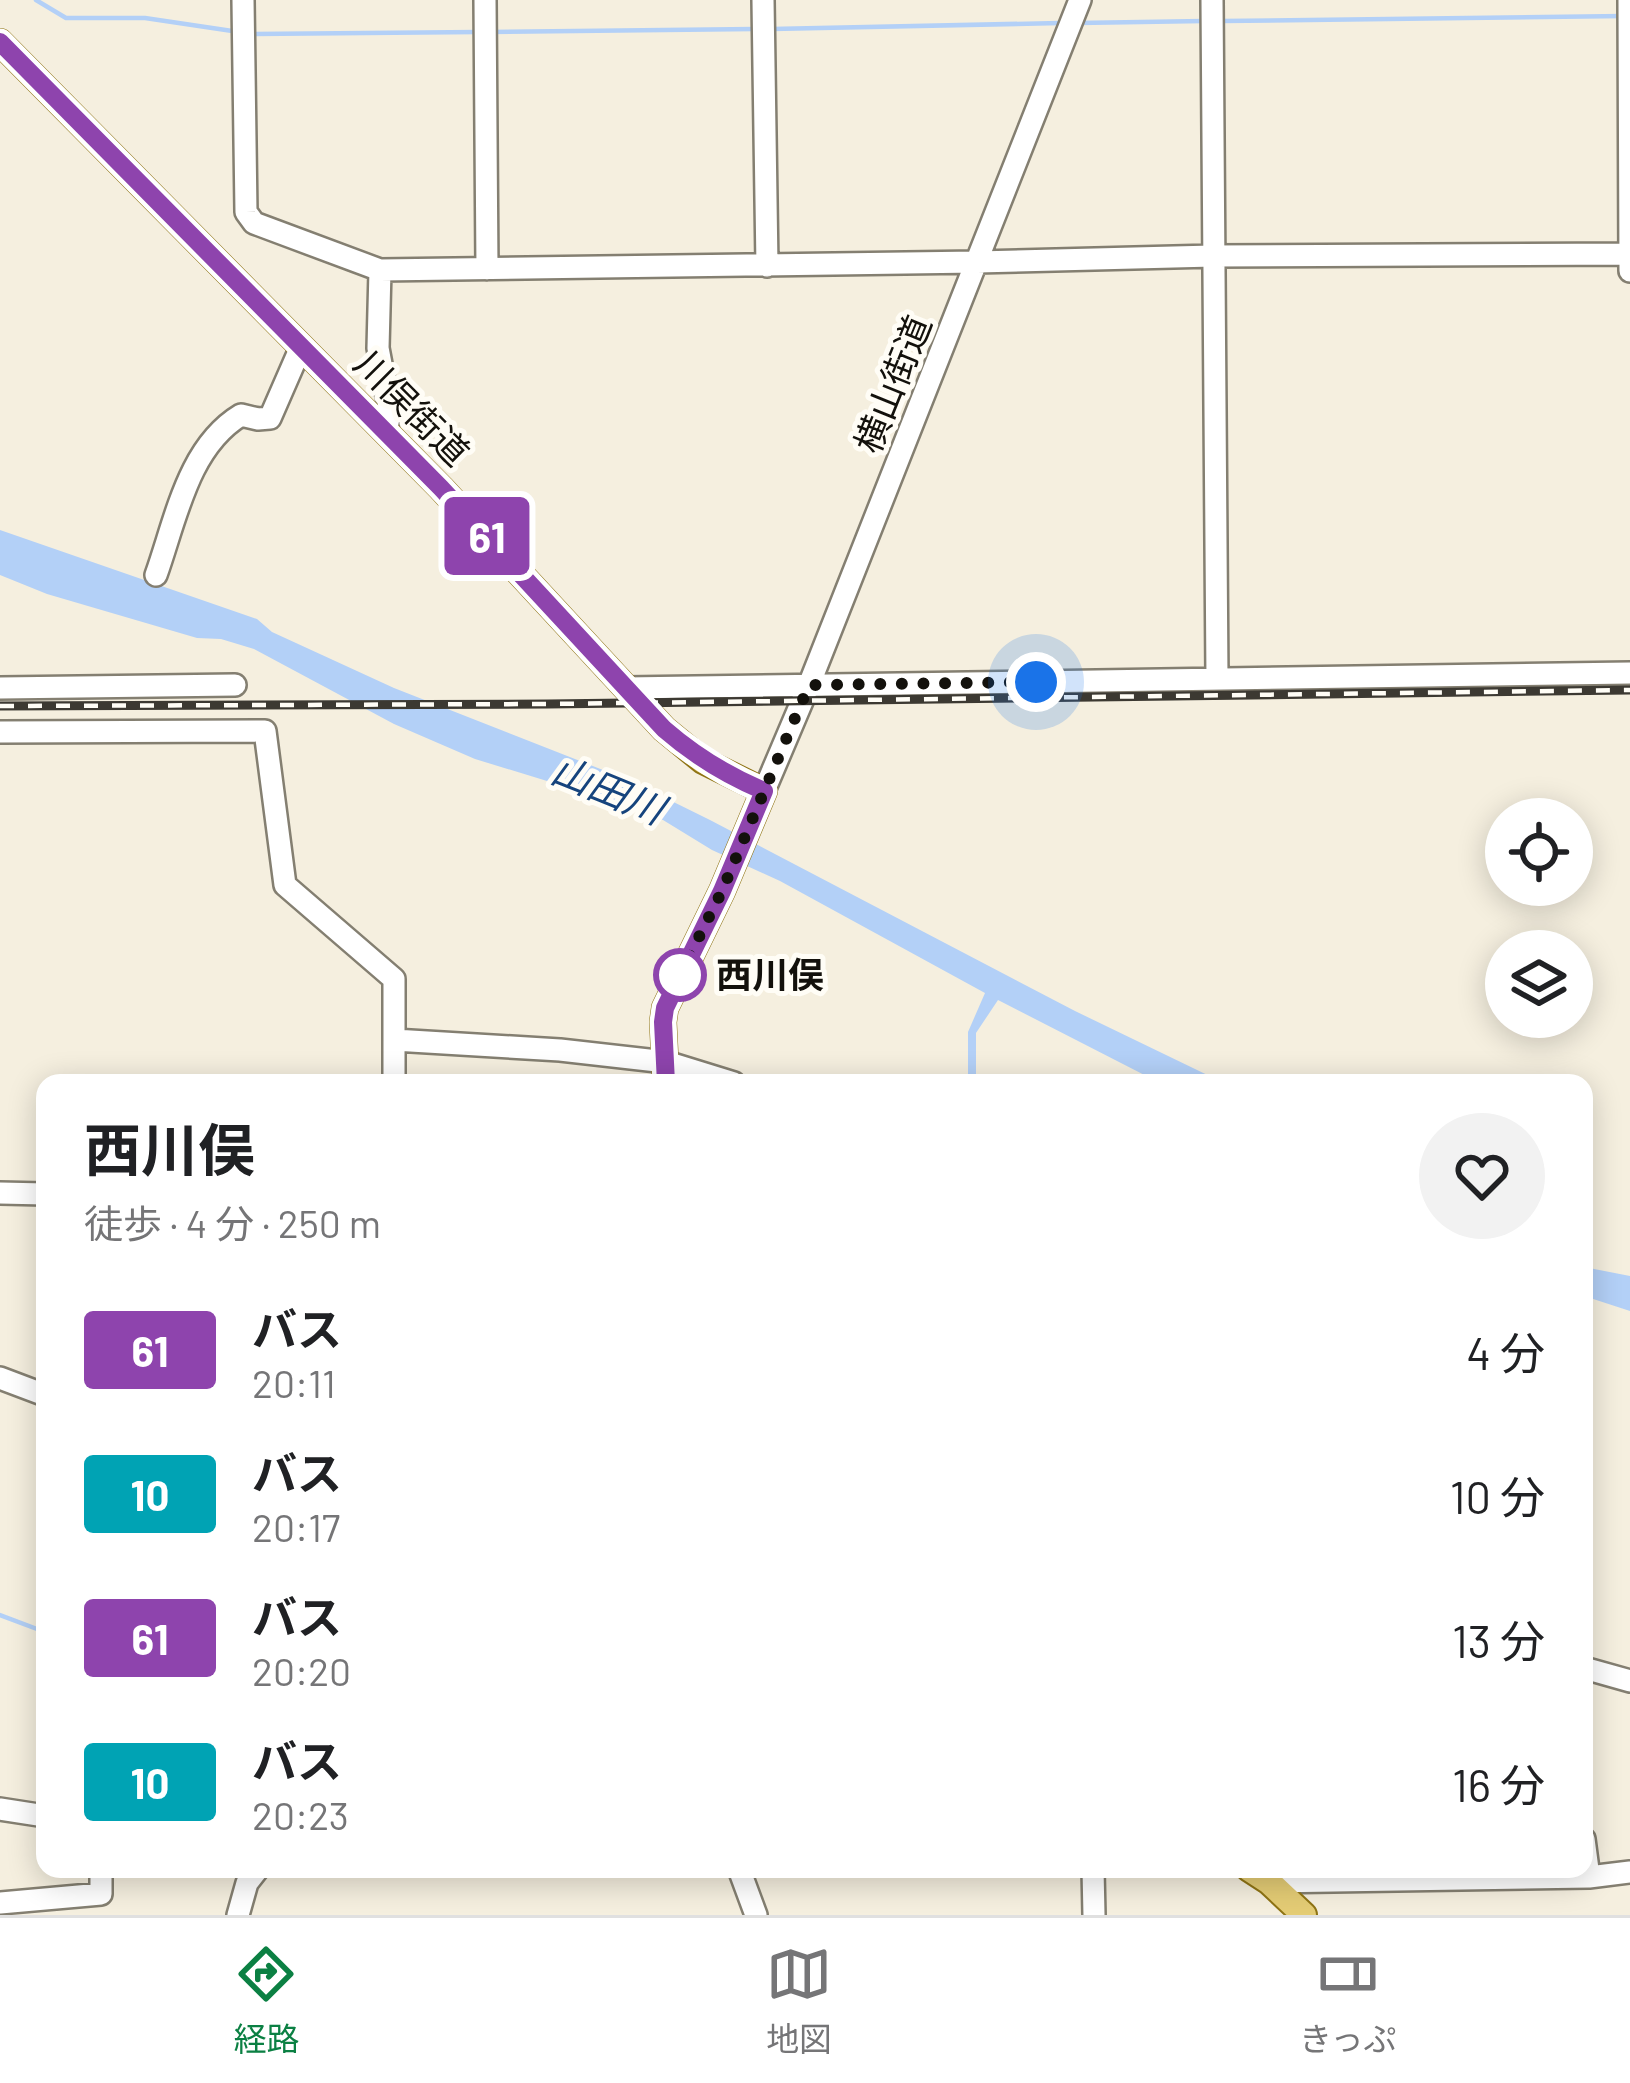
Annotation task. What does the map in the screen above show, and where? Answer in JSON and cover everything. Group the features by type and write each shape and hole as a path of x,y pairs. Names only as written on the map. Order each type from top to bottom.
{"main road":[{"name":"川俣街道","path":"0,42 456,503 682,745 729,776 764,791"},
{"path":"666,1072 665,1008 764,791"},
{"path":"1262,1878 1304,1915"}],"street":[{"path":"243,0 246,212 254,224 380,270 1630,254"},
{"path":"485,0 487,268"},
{"path":"764,0 767,266"},
{"name":"横山街道","path":"764,791 1080,0"},
{"path":"1212,0 1217,679"},
{"path":"1628,0 1630,272"},
{"path":"380,270 378,348 390,412 386,433"},
{"path":"156,574 196,461 223,426 241,415 270,418 301,347"},
{"path":"625,688 1630,673"},
{"path":"0,688 235,685"},
{"path":"0,732 265,731 285,885 394,979 394,1074"},
{"path":"394,1040 560,1050 666,1072"},
{"path":"0,1193 36,1194"},
{"path":"0,1378 36,1392"},
{"path":"1593,1671 1630,1681"},
{"path":"0,1809 36,1815"},
{"path":"1593,1877 1630,1872"},
{"path":"0,1903 101,1894 101,1878"},
{"path":"238,1915 251,1878"},
{"path":"743,1878 757,1915"},
{"path":"1093,1878 1094,1915"}],"water":[{"name":"山田川","path":"0,530 257,619 272,632 394,688 631,781 1205,1074 1142,1074 998,1000 976,1033 976,1074 968,1074 968,1032 985,993 663,820 475,759 394,724 254,649 197,638 47,594 0,575"},
{"path":"1593,1269 1630,1276 1630,1311 1593,1299"}],"waterway":[{"path":"36,0 66,18 145,18 239,32"},
{"path":"1222,21 1624,16"},
{"path":"1078,23 1204,21"},
{"path":"772,29 1060,23"},
{"path":"490,32 754,29"},
{"path":"250,34 478,32"},
{"path":"0,1615 36,1629"}],"railway":[{"path":"0,706 1630,690"}],"bus line":[{"name":"61","path":"0,42 441,488 664,729 703,760 764,791 665,1008 666,1074"}],"place":[{"name":"西川俣","path":"680,975"}],"route":[{"path":"680,975 722,891 809,685 1036,682"}]}
